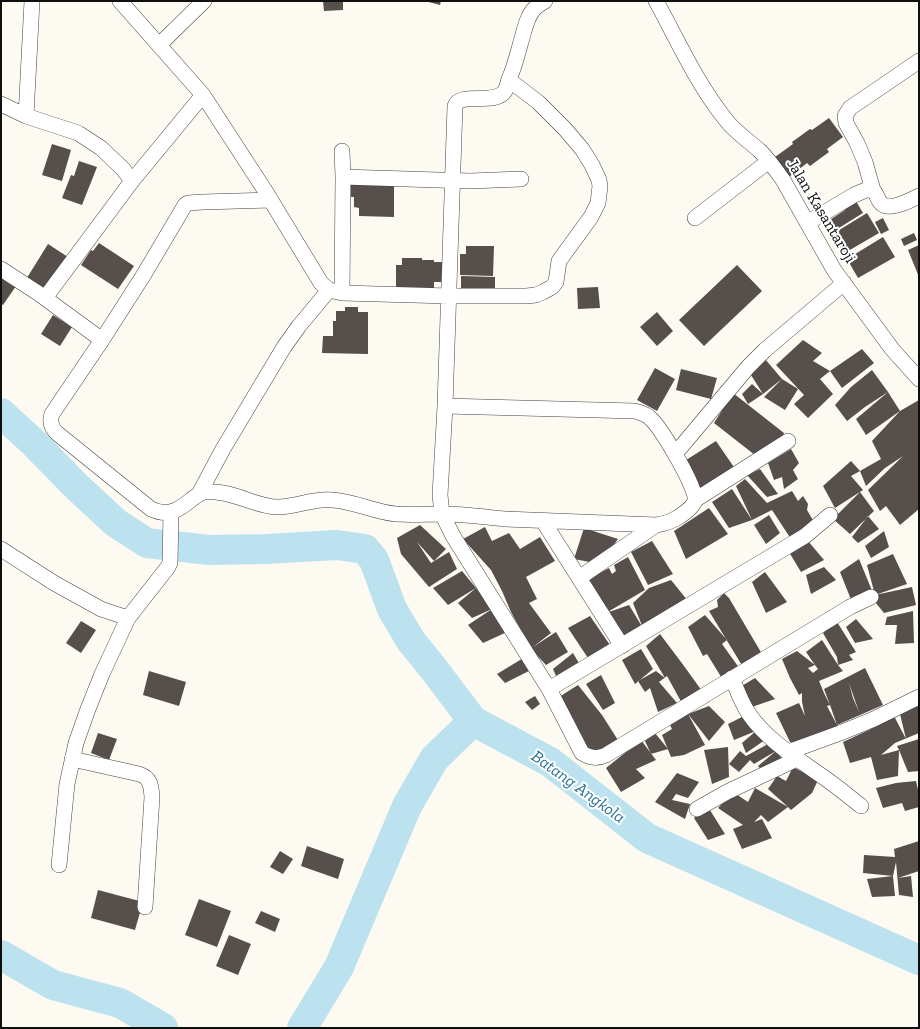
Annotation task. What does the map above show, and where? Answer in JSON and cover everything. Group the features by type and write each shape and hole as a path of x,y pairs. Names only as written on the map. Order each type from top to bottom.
{"street":[{"path":"26,116 32,1"},
{"path":"120,1 203,95 271,200 321,283 335,292 449,296 526,296 536,295 552,287 556,282 559,261 591,217 598,203 600,186 599,180 582,149 565,128 538,102 509,80"},
{"path":"159,45 204,1"},
{"path":"545,1 536,7 528,17 505,90 500,95 489,98 464,99 456,103 454,114 445,406 440,496 442,514 453,536 549,689 582,753 595,758 606,755 850,607 871,597"},
{"name":"Jalan Kasantaroji","path":"656,1 704,90 727,121 742,137 761,152 769,161 783,180 834,270 892,349 919,379"},
{"path":"919,61 850,108 845,116 846,123 865,162 873,190 881,204 888,206 901,204 919,196"},
{"path":"45,298 132,182 203,95"},
{"path":"1,104 26,116 78,133 101,148 123,169 132,182"},
{"path":"199,494 223,448 284,347 299,326 335,292 343,177 342,151"},
{"path":"695,218 769,161"},
{"path":"343,177 452,180 521,179"},
{"path":"807,223 854,195 866,190 873,190"},
{"path":"271,200 203,202 188,203 185,205 144,276 52,414 51,425 55,432 151,509 164,512 171,512 184,506 199,494 205,492 215,492 225,493 255,503 272,506 290,506 321,499 345,501 392,514 442,514 543,521 656,525 674,520 686,512 693,505 695,500 695,492 675,454 657,425 650,417 643,413 635,411 445,406"},
{"path":"1,269 45,298 102,340"},
{"path":"675,454 748,367 765,350 844,283"},
{"path":"695,500 788,441"},
{"path":"59,865 67,784 76,743 102,674 128,618 166,571 170,563 171,512"},
{"path":"549,689 805,536 830,515"},
{"path":"543,521 622,646"},
{"path":"580,578 656,525"},
{"path":"1,549 54,583 101,609 128,618"},
{"path":"732,678 748,714 768,735 862,806"},
{"path":"697,809 793,755 919,697"},
{"path":"72,759 139,774 144,776 151,786 152,798 145,907"}],"building":[{"path":"323,1 343,1 343,10 324,11"},
{"path":"425,1 441,1 440,5"},
{"path":"829,118 843,137 827,149 829,152 810,166 807,163 789,177 775,157 810,129 812,130"},
{"path":"52,144 71,150 62,181 42,175"},
{"path":"79,161 97,167 82,205 62,198 71,175 74,176"},
{"path":"351,183 394,184 394,217 359,216 359,208 354,207 354,197 351,197"},
{"path":"856,201 863,213 834,231 828,221 845,210 844,208"},
{"path":"867,213 879,233 843,254 831,235"},
{"path":"883,218 889,230 881,234 875,222"},
{"path":"914,233 917,240 904,246 901,239"},
{"path":"883,237 895,257 858,278 847,259"},
{"path":"99,243 134,266 118,289 81,265 91,250 93,251"},
{"path":"48,244 68,257 44,294 25,281"},
{"path":"919,245 919,277 908,250"},
{"path":"466,246 494,246 493,276 460,275 460,254 466,254"},
{"path":"402,258 422,258 422,260 443,262 443,282 434,282 434,292 396,292 396,265 402,265"},
{"path":"737,265 762,291 704,346 679,320"},
{"path":"461,276 495,277 495,295 461,294"},
{"path":"1,277 16,286 3,305 1,304"},
{"path":"598,287 600,308 578,309 577,288"},
{"path":"345,307 358,307 358,312 368,312 368,354 322,353 323,336 333,336 333,321 336,321 336,311 345,311"},
{"path":"657,312 673,331 657,346 640,327"},
{"path":"53,315 72,327 60,346 41,334"},
{"path":"803,340 822,353 813,361 830,371 820,379 833,394 808,418 794,404 804,395 776,365"},
{"path":"862,349 874,363 842,388 830,371"},
{"path":"765,359 782,379 763,394 751,375"},
{"path":"655,368 675,379 657,411 637,400"},
{"path":"681,369 717,378 711,399 676,390"},
{"path":"872,370 888,392 847,421 835,405 851,387"},
{"path":"782,379 798,389 785,410 764,397"},
{"path":"752,384 763,394 748,404 742,394"},
{"path":"888,392 900,411 866,435 856,419"},
{"path":"733,393 784,433 779,447 760,459 714,423"},
{"path":"919,400 919,509 900,525 886,506 880,511 868,490 903,456 885,468 866,486 860,471 881,459 872,441 900,411"},
{"path":"716,441 738,473 702,496 683,462"},
{"path":"791,449 799,463 793,470 798,479 784,489 782,477 774,480 768,463"},
{"path":"851,461 860,471 851,476 863,490 835,508 823,486"},
{"path":"760,469 778,494 767,497 747,475"},
{"path":"745,479 767,503 792,491 798,501 803,496 808,504 807,510 814,522 791,539 772,510 752,520 736,486"},
{"path":"732,489 752,520 729,528 712,502"},
{"path":"860,492 874,511 850,534 833,519"},
{"path":"709,508 728,534 686,559 674,531"},
{"path":"769,515 780,533 766,544 754,525"},
{"path":"868,516 879,529 858,543 852,537"},
{"path":"420,525 446,549 434,561 417,542 431,563 449,552 457,569 429,587 401,554 397,538"},
{"path":"485,527 492,541 509,533 520,549 540,537 555,561 526,577 537,599 529,603 551,633 533,647 556,632 568,652 546,665 531,649 491,570 463,539"},
{"path":"584,528 618,539 600,564 574,559"},
{"path":"884,531 889,547 871,558 865,546"},
{"path":"652,541 673,574 648,585 631,552"},
{"path":"808,541 824,560 801,572 789,552"},
{"path":"893,554 907,584 875,595 867,565"},
{"path":"628,557 645,590 606,613 586,580 609,568 612,574 616,571 614,565"},
{"path":"859,559 873,593 852,602 840,572"},
{"path":"824,567 836,580 811,594 806,575"},
{"path":"462,571 476,588 448,605 433,588"},
{"path":"765,572 787,602 766,613 752,582"},
{"path":"671,580 688,601 670,617 643,628 633,603 649,588"},
{"path":"912,587 916,605 884,613 871,597 875,595"},
{"path":"476,588 492,609 472,618 458,603"},
{"path":"724,593 729,598 765,659 743,667 709,611 718,607 717,600"},
{"path":"629,605 643,628 626,644 606,613"},
{"path":"492,609 507,632 483,643 468,625"},
{"path":"913,611 914,643 895,644 897,625 885,625 887,617"},
{"path":"705,615 727,640 722,644 740,669 723,680 707,654 703,656 688,627"},
{"path":"590,616 612,648 590,661 568,628"},
{"path":"856,619 873,639 855,643 846,627"},
{"path":"81,621 96,630 81,653 66,643"},
{"path":"837,622 856,652 849,655 853,660 838,665 837,657 823,633"},
{"path":"660,634 702,691 684,707 667,676 665,678 646,646"},
{"path":"822,640 843,671 819,681 830,705 827,706 839,728 819,741 790,742 776,713 799,703 805,716 802,693 799,695 782,659 797,651 815,665 806,652","holes":["815,665 818,669 813,673 808,668"]},
{"path":"641,649 653,669 635,684 622,660"},
{"path":"573,653 583,670 559,683 553,669"},
{"path":"525,657 531,670 505,683 497,674"},
{"path":"865,668 883,705 837,725 824,689","holes":["849,683 859,712 853,698"]},
{"path":"149,671 186,682 179,706 143,695"},
{"path":"656,671 665,678 659,682 677,703 658,712 650,688 645,692 638,681"},
{"path":"601,675 615,703 603,710 586,684"},
{"path":"755,678 775,699 746,709 740,687"},
{"path":"578,685 602,715 623,748 595,758 577,732 559,697"},
{"path":"535,696 540,704 532,710 525,702"},
{"path":"917,702 919,706 919,733 906,738 900,714"},
{"path":"709,706 725,722 709,741 688,714"},
{"path":"688,714 705,745 684,755 671,757 662,735 672,729 670,725"},
{"path":"748,714 756,731 734,740 728,724"},
{"path":"894,716 906,739 895,743 881,755 899,750 898,776 877,780 871,757 850,763 843,742 871,729 870,726"},
{"path":"756,731 765,740 746,753 742,743"},
{"path":"98,733 117,739 109,760 91,753"},
{"path":"655,733 668,749 651,754 645,741"},
{"path":"919,739 919,771 908,772 897,746"},
{"path":"641,740 656,760 636,769 645,778 621,792 606,768"},
{"path":"768,744 776,751 754,764 750,760 739,772 729,764 740,751 746,756"},
{"path":"728,747 729,777 712,784 704,750"},
{"path":"776,751 783,760 765,774 758,766"},
{"path":"793,767 818,780 812,793 791,810 768,789 777,776 786,781"},
{"path":"677,773 699,782 688,798 676,794 672,800 690,804 685,819 655,802"},
{"path":"916,781 919,794 919,807 905,811 902,803 883,808 876,788 896,783"},
{"path":"755,788 788,807 768,822 761,815 754,822 762,819 772,838 742,849 733,829 743,825 718,808 733,792 748,802"},
{"path":"708,807 725,834 708,840 694,818"},
{"path":"919,841 919,871 898,878 911,876 913,897 899,895 896,862 893,876 863,873 864,855 895,857 894,849"},
{"path":"307,846 344,859 338,879 301,866"},
{"path":"280,851 293,859 283,874 270,867"},
{"path":"893,876 895,896 872,897 867,879"},
{"path":"98,890 143,902 135,930 91,918"},
{"path":"199,899 231,911 217,947 185,935"},
{"path":"261,911 280,919 275,932 255,923"},
{"path":"229,935 251,944 238,975 216,966"}],"waterway":[{"path":"1,413 116,523 147,543 209,550 266,549 337,545 365,549 374,560 392,609 411,641 473,721 550,762 647,838 919,960"},
{"name":"Batang Angkola","path":"302,1028 339,967 407,806 434,759 473,721"},
{"name":"Batang Angkola","path":"1,955 53,985 120,1003 163,1028"}]}
